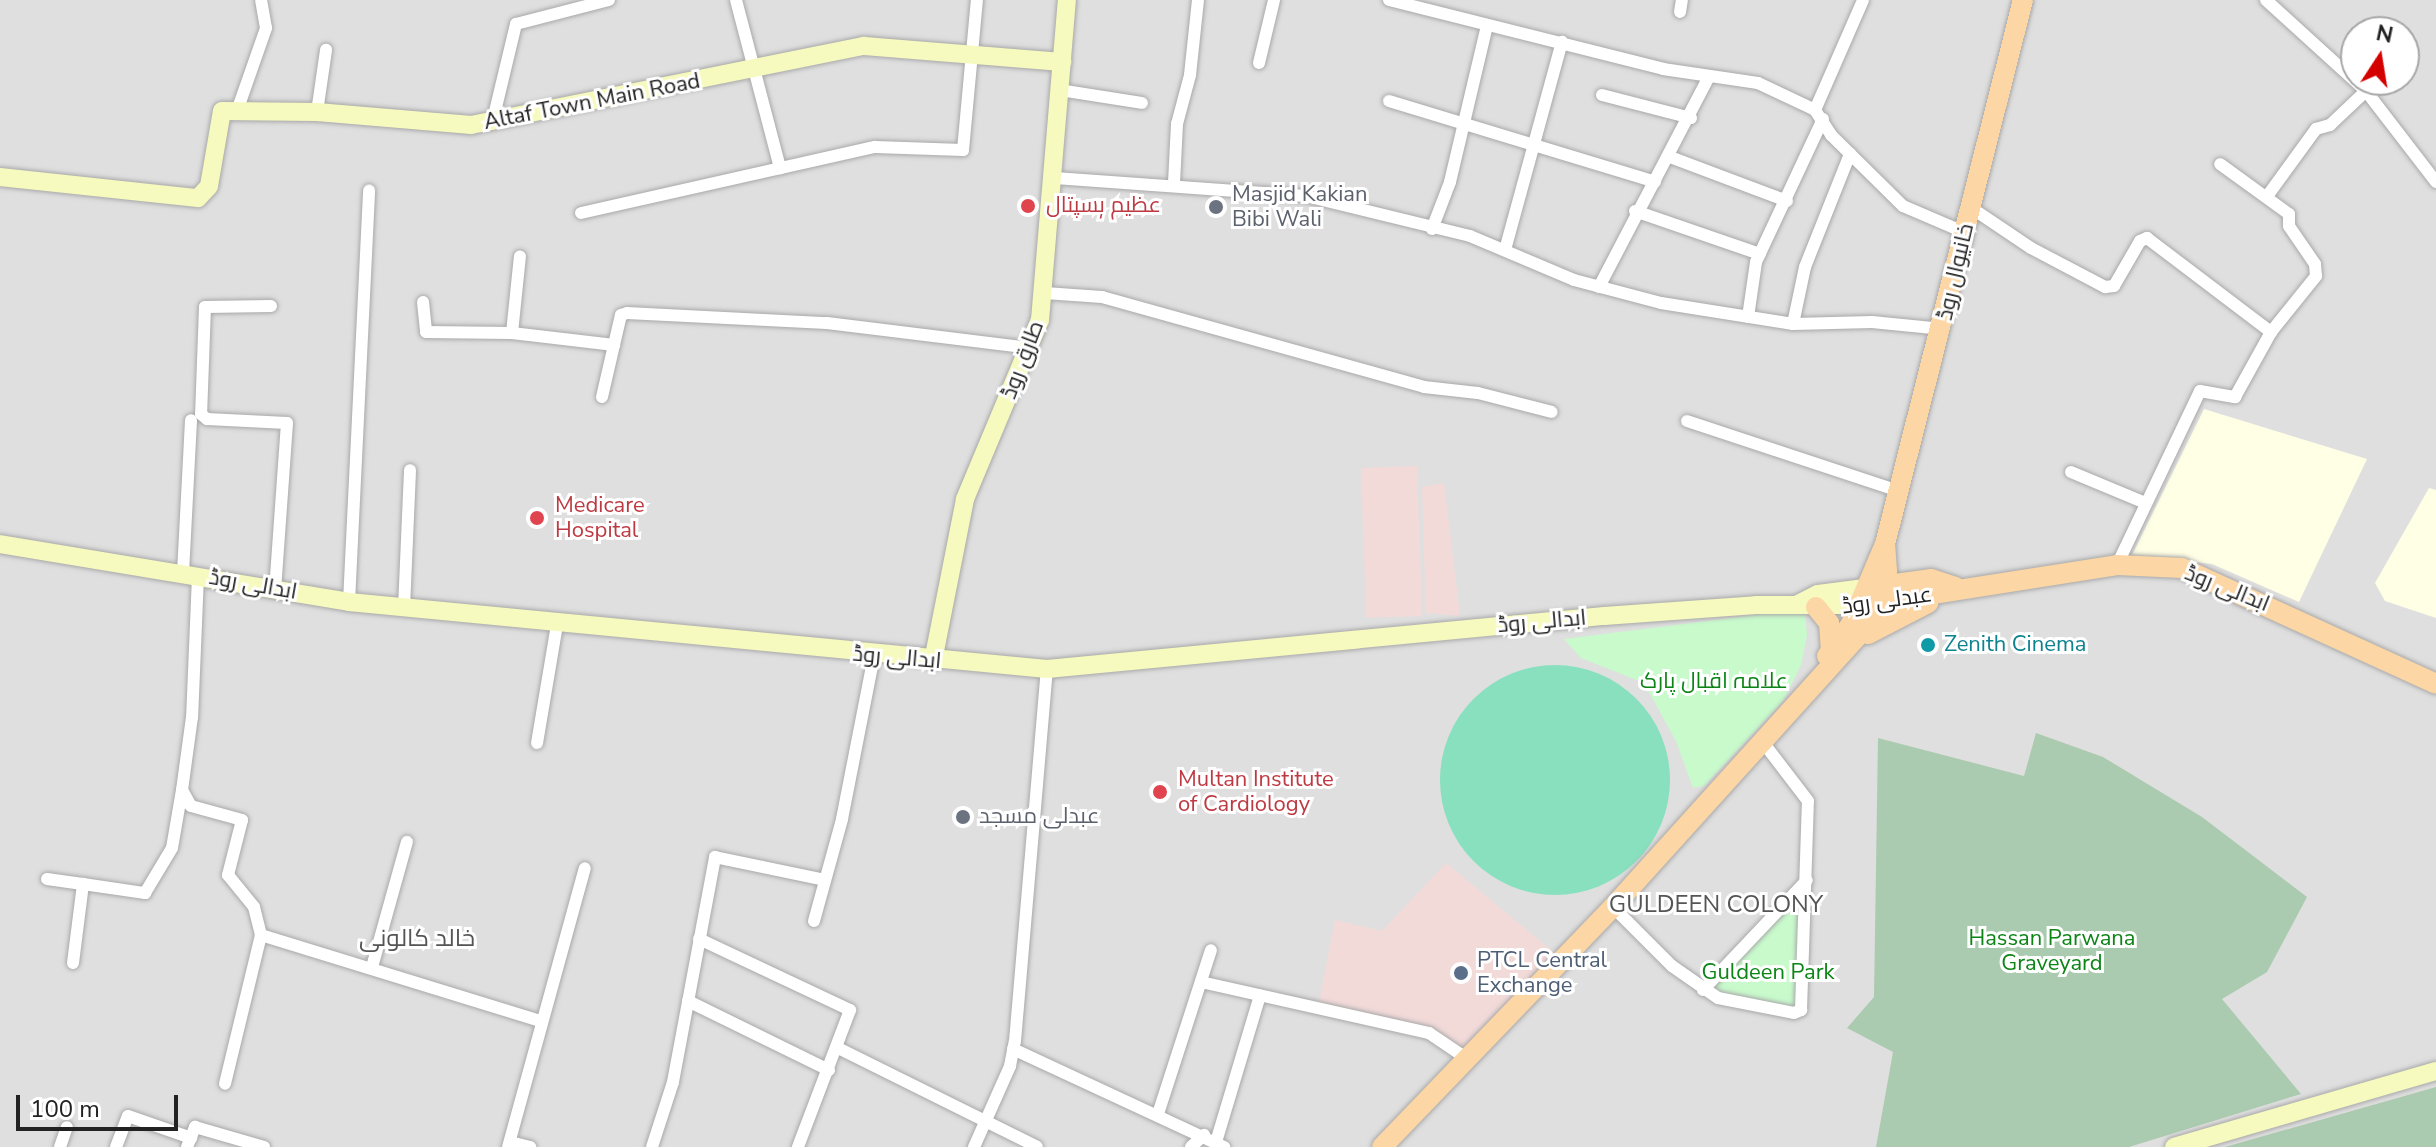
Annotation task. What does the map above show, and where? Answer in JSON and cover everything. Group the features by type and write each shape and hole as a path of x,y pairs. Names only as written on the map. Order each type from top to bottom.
{"main road":[{"name":"طارق روڈ","path":"933,661 965,499 1031,348 1045,293 1067,0"},
{"name":"خانیوال روڈ","path":"1873,595 1943,329 1970,207 2023,0"},
{"name":"Altaf Town Main Road","path":"237,111 317,112 492,124 864,46 974,51 1062,62"},
{"path":"0,177 198,198 209,186 217,113 237,111"},
{"name":"ابدالی روڈ","path":"0,544 349,602 874,656 1047,669 1604,616 1807,605"},
{"name":"ابدالی روڈ","path":"1956,587 2117,565 2201,573 2436,684"},
{"path":"1382,1147 1613,907 1648,860 1815,679 1859,640 1956,587"},
{"name":"عبدلی روڈ","path":"1807,605 1956,587"},
{"path":"1859,640 1873,595"},
{"path":"1369,1147 1762,741 1815,679 1873,595"},
{"path":"1807,605 1829,623 1831,652"},
{"path":"2174,1147 2436,1071"}],"street":[{"path":"237,111 266,28 261,0"},
{"path":"492,124 516,24 609,0"},
{"path":"736,0 780,168"},
{"path":"581,213 875,147 963,150 977,0"},
{"path":"1174,183 1177,124 1190,75 1198,0"},
{"path":"1259,63 1274,0"},
{"path":"1389,0 1709,77 1758,83 1819,115 1850,154 1903,206 1964,232"},
{"path":"1748,317 1760,254 1787,201 1863,0"},
{"path":"2266,0 2340,67"},
{"path":"1432,229 1450,182 1487,25"},
{"path":"1505,250 1562,42"},
{"path":"317,112 326,50"},
{"path":"1599,287 1635,211 1670,157 1709,77"},
{"path":"1060,90 1142,103"},
{"path":"1602,95 1691,118"},
{"path":"2220,164 2263,199 2316,129 2330,125 2361,96"},
{"path":"2370,96 2436,182"},
{"path":"1389,101 1463,120 1655,182"},
{"path":"1793,324 1801,279 1850,154"},
{"path":"1670,157 1787,201"},
{"path":"1054,178 1174,183 1306,196 1470,236 1599,287 1793,324 1872,322 1943,329"},
{"path":"349,602 369,190"},
{"path":"2117,565 2143,502 2200,391 2235,397 2271,332 2317,270 2289,226 2289,214 2268,195"},
{"path":"1970,207 2031,248 2105,287 2114,286 2147,238 2271,332"},
{"path":"1635,211 1760,254"},
{"path":"512,333 520,256"},
{"path":"1045,293 1102,297 1424,387 1478,393 1552,412"},
{"path":"423,302 426,332 512,333 614,345"},
{"path":"271,306 205,307 201,414 207,419 284,421 289,427 275,589"},
{"path":"602,397 621,315 634,312 827,323 1031,348"},
{"path":"47,879 145,893 172,848 192,717 191,420"},
{"path":"1687,421 1899,491"},
{"path":"404,608 410,470"},
{"path":"2071,472 2143,502"},
{"path":"537,743 557,625"},
{"path":"814,921 874,656"},
{"path":"974,1147 1013,1049 1047,669"},
{"path":"1613,907 1703,990 1718,998 1767,1009 1801,1010 1807,794 1762,741"},
{"path":"182,790 191,806 242,820 228,875 254,907 261,935 225,1084"},
{"path":"372,967 407,842"},
{"path":"652,1147 673,1082 715,857 825,880"},
{"path":"530,1147 509,1144 585,868"},
{"path":"1703,990 1807,880"},
{"path":"73,963 83,884"},
{"path":"261,935 541,1021"},
{"path":"699,939 848,1007 851,1014 798,1147"},
{"path":"1158,1114 1211,950"},
{"path":"1201,982 1429,1033 1460,1054"},
{"path":"1013,1049 1220,1144 1260,995"},
{"path":"688,1001 829,1070"},
{"path":"838,1048 1037,1147"},
{"path":"116,1147 128,1116 189,1142 195,1127 264,1147"},
{"path":"60,1147 67,1127"},
{"path":"1191,1147 1204,1135"}],"shaded area":[{"path":"0,0 2436,0 2436,1147 0,1147"},
{"path":"2204,409 2367,459 2299,602 2212,564 2132,555"},
{"path":"1417,466 1422,616 1366,618 1361,468"},
{"path":"1444,483 1460,616 1426,613 1422,487"},
{"path":"2429,488 2436,490 2436,618 2385,601 2375,583"},
{"path":"1446,863 1562,959 1464,1058 1429,1033 1318,1007 1335,920 1382,931"}],"green space":[{"name":"علامہ اقبال پارک","path":"1788,611 1805,615 1807,635 1801,665 1783,701 1704,786 1693,788 1676,741 1644,683 1581,658 1564,639"},
{"path":"1555,665 1599,673 1637,698 1662,736 1670,780 1662,824 1637,862 1599,887 1555,895 1511,887 1473,862 1448,824 1440,780 1448,736 1473,698 1511,673"},
{"name":"Hassan Parwana Graveyard","path":"2036,733 2103,757 2202,817 2307,897 2267,972 2222,999 2301,1094 2129,1147 1876,1147 1893,1052 1847,1028 1874,997 1878,738 2024,776"},
{"name":"Guldeen Park","path":"1807,880 1804,1001 1794,1013 1703,990"},
{"path":"2436,1087 2436,1147 2225,1147"}],"place":[{"name":"عظیم ہسپتال","path":"1028,206"},
{"name":"Masjid Kakian Bibi Wali","path":"1216,207"},
{"name":"Medicare Hospital","path":"537,518"},
{"name":"Zenith Cinema","path":"1928,645"},
{"name":"Multan Institute of Cardiology","path":"1160,792"},
{"name":"عبدلی مسجد","path":"963,817"},
{"name":"PTCL Central Exchange","path":"1461,973"}],"district":[{"name":"GULDEEN COLONY","path":"1716,905"},
{"name":"خالد کالونی","path":"417,939"}]}
